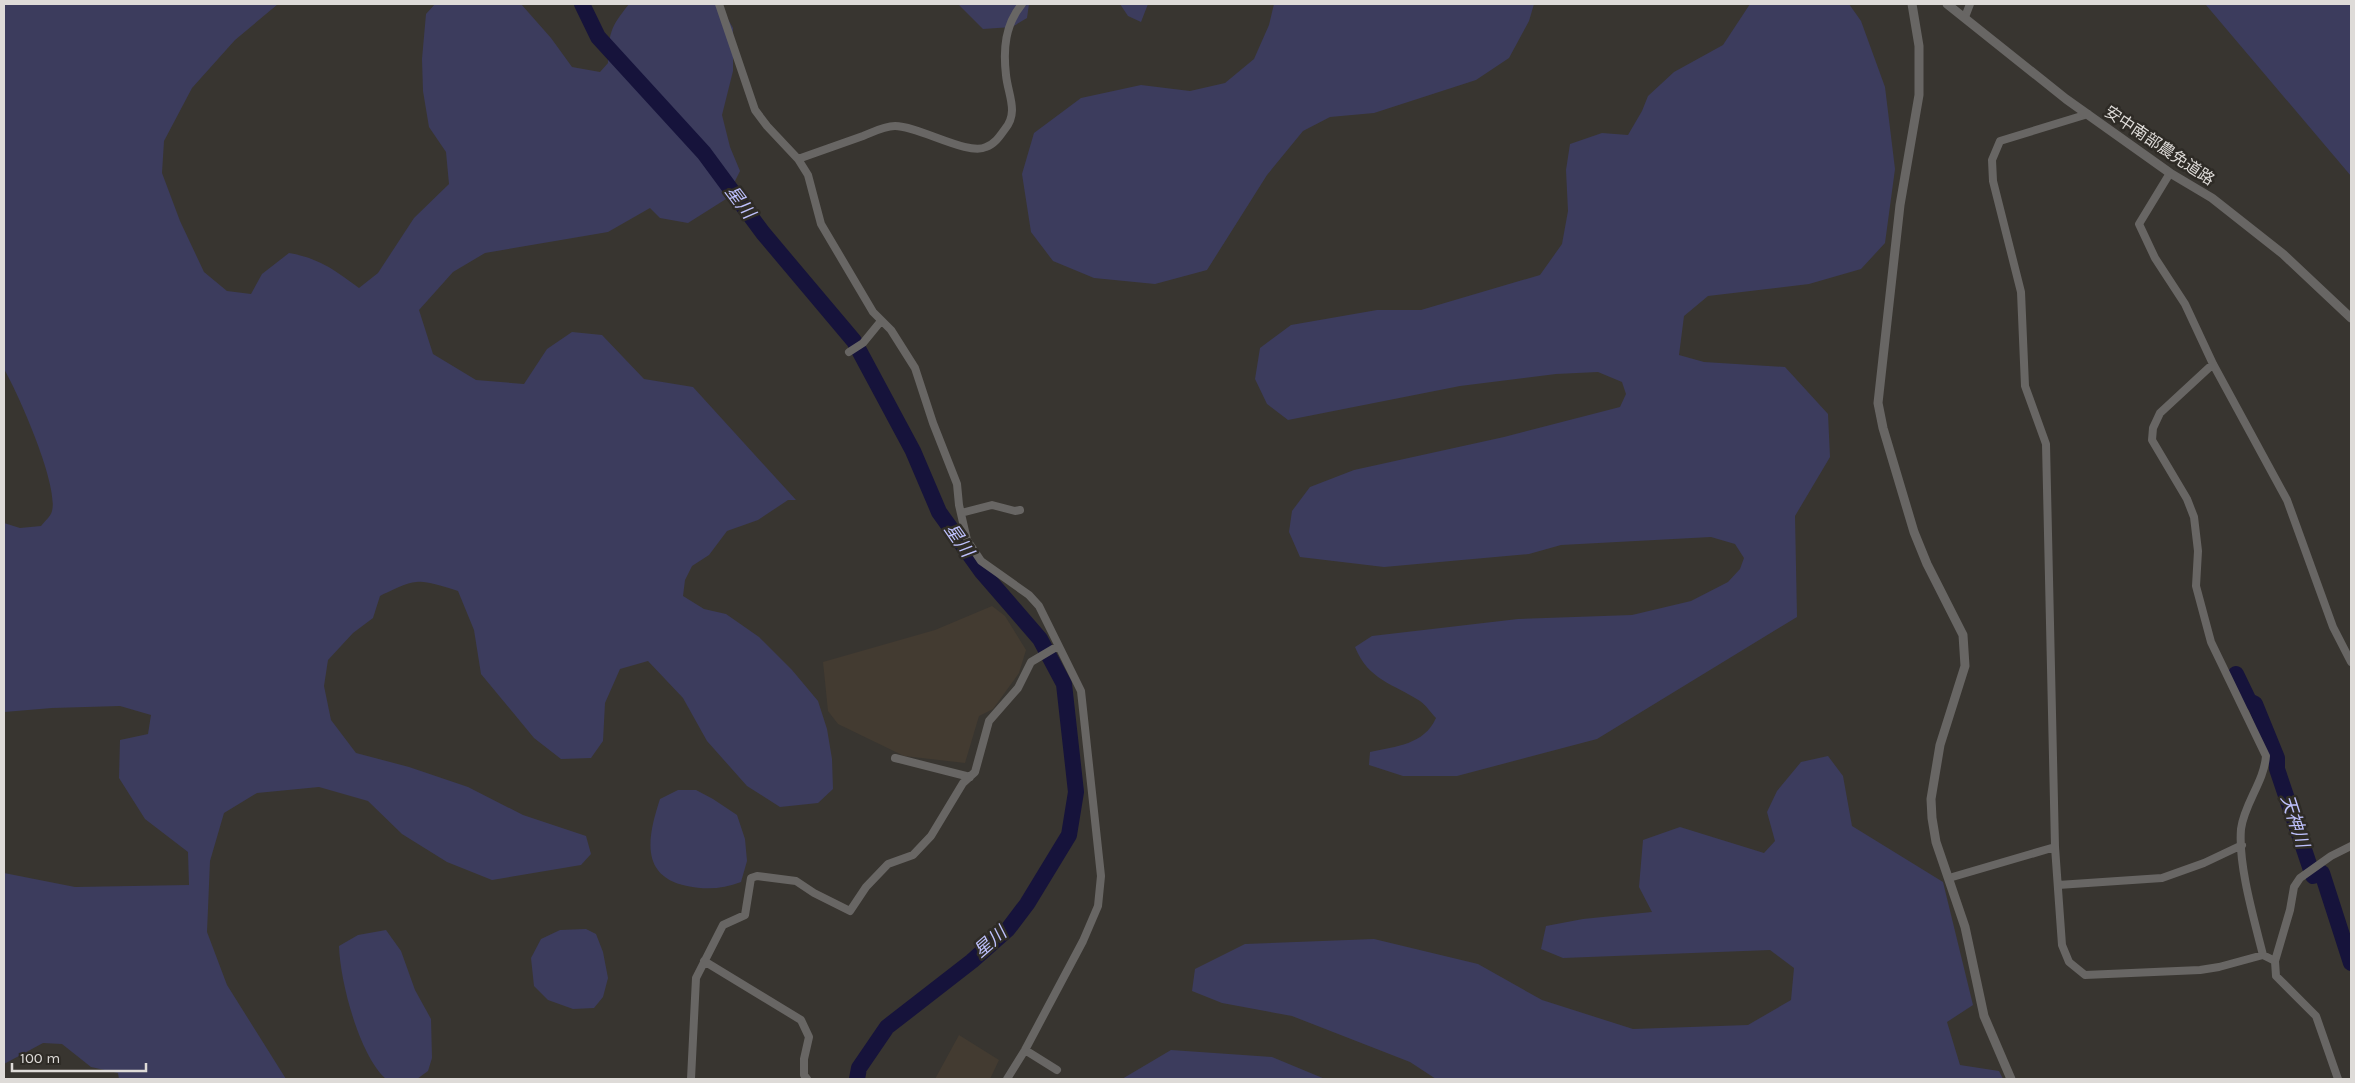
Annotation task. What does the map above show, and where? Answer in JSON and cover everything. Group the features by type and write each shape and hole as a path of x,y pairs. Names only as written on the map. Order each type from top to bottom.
{"street":[{"path":"719,4 756,110 767,126 798,159 808,175 821,224 859,290 881,321 903,346 915,368 933,423 957,484 967,540 981,561 1029,595 1039,606 1057,647 1081,691 1101,876 1098,906 1087,932 1025,1050 1007,1079"},
{"path":"798,159 896,126 913,129 971,148 985,148 991,144 1010,122 1013,104 1006,76 1005,47 1007,32 1014,14 1022,4"},
{"path":"1912,4 1919,46 1919,95 1900,205 1878,403 1883,428 1914,532 1927,564 1964,635 1965,666 1940,745 1932,799 1936,842 1965,927 1984,1016 2011,1079"},
{"name":"安中南部農免道路","path":"1947,4 2066,99 2170,173 2212,198 2283,254 2351,318"},
{"path":"1965,17 1970,4"},
{"path":"2088,114 2000,141 1992,160 1994,181 2021,292 2026,386 2046,444 2055,847 2062,945 2069,962 2084,975 2200,970 2263,955 2275,961"},
{"path":"2170,173 2139,224 2155,258 2185,304 2213,364 2287,500 2333,627 2351,662"},
{"path":"849,352 863,343 881,321"},
{"path":"2213,364 2160,413 2153,428 2152,440 2187,499 2194,517 2198,551 2196,586 2211,642 2266,756 2265,768 2241,828 2248,899 2263,955"},
{"path":"961,513 992,505 1015,511 1020,510"},
{"path":"691,1079 696,978 723,925 745,915 752,878 757,876 796,881 814,893 850,911 866,886 888,864 913,855 931,836 963,783 975,772 989,721 1001,704 1018,688 1031,662 1057,647"},
{"path":"895,758 970,776"},
{"path":"2058,886 2162,878 2204,863 2242,845"},
{"path":"2338,1079 2316,1016 2276,976 2275,961 2290,910 2294,887 2300,878 2331,856 2351,846"},
{"path":"1949,878 2055,847"},
{"path":"704,961 801,1020 809,1037 804,1059 804,1075 807,1079"},
{"path":"1025,1050 1057,1070"}],"shaded area":[{"path":"4,4 278,4 235,40 192,88 164,141 162,173 180,221 204,272 227,291 251,294 262,274 289,253 318,262 335,271 359,288 378,273 414,218 449,184 446,152 429,127 423,91 422,59 426,14 435,4 521,4 551,38 572,67 600,72 608,63 610,37 614,25 629,4 719,4 733,28 733,71 722,115 730,147 740,171 726,199 688,223 660,218 650,208 608,232 485,253 453,272 419,310 433,354 476,380 524,384 547,349 572,332 602,335 644,379 693,387 796,500 788,500 758,520 727,531 709,555 692,566 685,580 683,596 704,609 726,614 759,637 792,670 818,701 827,729 832,759 833,789 818,803 780,807 747,786 707,741 683,698 648,661 620,669 605,703 603,741 591,758 561,759 534,738 481,674 474,630 458,591 426,582 411,583 380,596 373,618 353,633 328,660 324,686 331,720 356,753 409,767 468,787 523,815 586,836 591,854 581,865 492,880 447,862 402,834 368,801 319,787 257,793 224,813 210,861 207,932 227,985 286,1079 119,1079 118,1073 91,1067 62,1044 43,1043 4,1064 4,873 75,887 189,885 188,852 145,819 119,778 120,740 148,734 151,715 120,706 52,708 4,712 4,523 20,528 41,526 52,511 53,498 44,461 36,439 4,369"},
{"path":"958,4 1029,4 1027,18 1012,27 983,29"},
{"path":"1120,4 1148,4 1141,22 1128,16"},
{"path":"1274,4 1534,4 1529,21 1509,58 1476,80 1374,113 1330,117 1303,131 1267,175 1207,270 1155,284 1094,278 1053,261 1031,232 1022,174 1034,133 1081,98 1141,85 1190,91 1225,83 1254,59 1269,25"},
{"path":"1750,4 1849,4 1861,21 1885,87 1895,169 1885,243 1861,269 1809,284 1708,296 1684,316 1679,355 1704,362 1785,367 1828,414 1830,457 1795,516 1797,617 1597,739 1457,776 1403,776 1369,765 1370,752 1399,746 1417,739 1431,727 1436,718 1420,701 1383,680 1367,667 1355,647 1372,636 1518,619 1632,615 1691,601 1728,582 1740,569 1744,558 1735,544 1711,537 1561,545 1529,554 1384,567 1300,557 1289,532 1292,511 1310,487 1354,470 1504,437 1620,407 1626,394 1622,382 1598,372 1556,374 1460,386 1288,420 1267,404 1255,379 1260,348 1291,325 1377,310 1421,310 1540,275 1562,244 1568,211 1566,170 1570,144 1602,133 1628,135 1642,111 1648,96 1674,72 1723,45"},
{"path":"2351,4 2351,176 2206,5"},
{"path":"992,606 1005,616 1026,650 1019,673 993,709 979,716 965,763 904,756 838,724 828,711 823,662 935,630"},
{"path":"1828,756 1843,776 1852,826 1943,882 1973,1005 1947,1022 1960,1065 1999,1071 2003,1079 1436,1079 1410,1062 1292,1016 1222,1003 1192,991 1195,969 1245,944 1374,939 1478,964 1542,1000 1633,1029 1748,1025 1791,1000 1794,968 1770,950 1563,958 1541,949 1546,926 1583,919 1652,912 1639,887 1643,840 1680,827 1764,853 1775,841 1767,812 1777,791 1801,762"},
{"path":"678,790 696,790 737,815 745,839 747,861 741,882 714,888 687,886 672,881 661,873 654,864 651,853 652,827 660,799"},
{"path":"586,929 596,934 603,952 608,978 603,997 594,1008 573,1009 548,1000 534,986 531,958 541,939 560,930"},
{"path":"386,930 401,951 415,990 431,1019 432,1058 428,1071 417,1079 386,1079 376,1068 367,1053 353,1017 343,978 339,946 358,935"},
{"path":"959,1035 999,1060 990,1079 935,1079"},
{"path":"1171,1050 1272,1057 1325,1079 1122,1079"}],"waterway":[{"name":"星川","path":"582,4 598,37 704,153 763,233 854,341 913,451 939,512 982,572 1040,639 1064,684 1076,792 1069,835 1027,904 1008,929 972,961 887,1027 859,1068 857,1079"},
{"name":"天神川","path":"2236,674 2249,701 2255,704 2277,758 2277,769 2313,876 2322,873 2351,963"}]}
